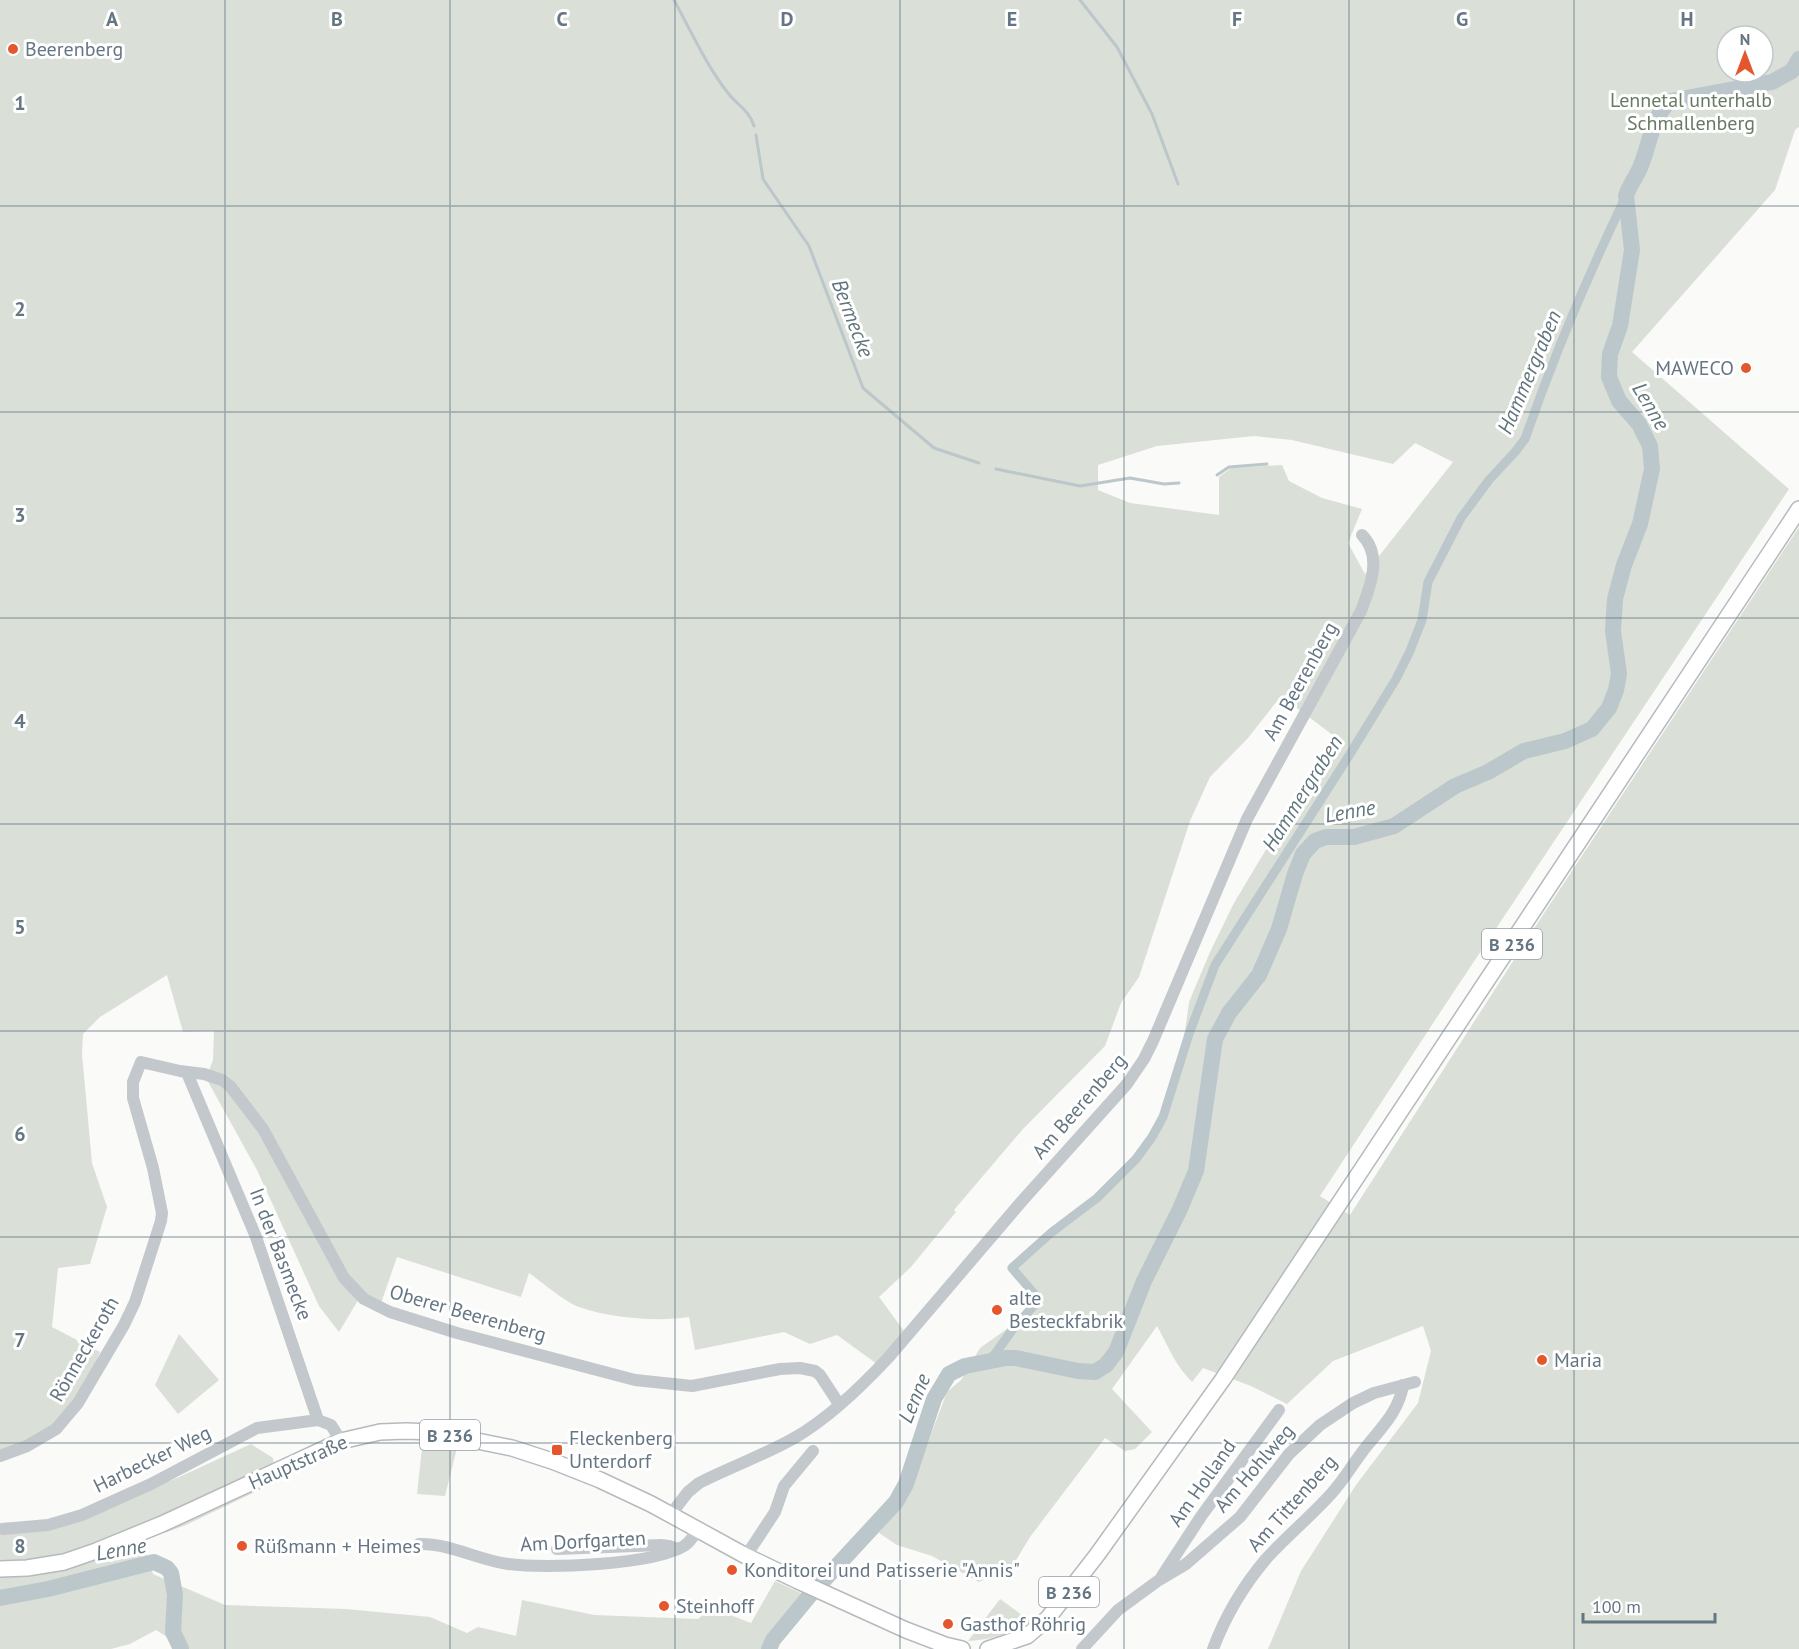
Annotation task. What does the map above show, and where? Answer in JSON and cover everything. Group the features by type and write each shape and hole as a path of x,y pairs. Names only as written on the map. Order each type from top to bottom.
{"main road":[{"name":"B 236","path":"991,1649 1027,1636 1048,1618 1097,1555 1243,1350 1799,509"},
{"name":"Hauptstraße","path":"0,1569 27,1568 64,1562 96,1551 162,1524 341,1441 359,1436 406,1431 433,1432 512,1448 600,1480 671,1514 746,1556 798,1581 906,1630 962,1649"}],"street":[{"name":"Am Beerenberg","path":"671,1514 688,1492 699,1483 795,1438 813,1426 888,1358 1022,1201 1127,1084 1144,1059 1248,819 1361,611 1374,564 1371,547 1362,535"},
{"name":"Rönneckeroth","path":"0,1456 34,1442 63,1422 83,1396 124,1325 135,1302 162,1214 153,1168 134,1105 133,1082 141,1062 187,1072"},
{"name":"Oberer Beerenberg","path":"187,1072 215,1077 230,1086 263,1130 344,1278 357,1293 373,1305 457,1333 635,1380 692,1386 780,1369 808,1369 815,1371 824,1380 839,1404"},
{"name":"In der Basmecke","path":"187,1072 256,1238 318,1420"},
{"name":"Am Hohlweg","path":"1082,1649 1118,1610 1159,1580 1186,1564 1240,1518 1289,1454 1320,1425 1363,1398 1409,1384"},
{"name":"Am Tittenberg","path":"1213,1649 1235,1604 1265,1560 1331,1494 1394,1412 1409,1384"},
{"name":"Am Holland","path":"1159,1580 1202,1515 1279,1410"},
{"path":"318,1420 334,1428 341,1441"},
{"name":"Harbecker Weg","path":"3,1529 37,1527 67,1520 151,1484 257,1428 318,1420"},
{"path":"746,1556 775,1512 784,1486 810,1454"},
{"name":"Am Dorfgarten","path":"419,1544 432,1544 488,1560 524,1565 618,1562 663,1555 678,1549 691,1540 698,1529"},
{"name":"Am Dorfgarten","path":"557,1549 661,1545 678,1549"}],"green space":[{"name":"Lennetal unterhalb Schmallenberg","path":"0,0 1799,0 1799,127 1795,130 1775,190 1632,352 1789,489 1320,1196 1350,1215 1535,927 1799,527 1799,1649 1268,1649 1301,1571 1356,1485 1418,1403 1431,1351 1423,1326 1333,1361 1287,1404 1251,1386 1203,1368 1192,1382 1176,1362 1157,1326 1112,1389 1152,1432 1135,1449 1125,1451 1105,1438 1030,1537 1012,1567 979,1582 932,1556 897,1545 879,1533 916,1474 947,1392 961,1380 980,1348 1025,1316 1036,1304 1036,1296 1012,1268 1052,1232 1097,1198 1136,1159 1163,1117 1182,1054 1189,1002 1210,952 1234,903 1334,736 1281,696 1248,738 1210,777 1190,821 1139,977 1121,1003 1105,1046 1023,1129 954,1210 956,1212 911,1267 879,1297 904,1331 877,1364 837,1335 810,1344 784,1332 695,1350 689,1317 648,1319 591,1311 567,1301 529,1273 521,1297 397,1257 380,1306 360,1297 339,1332 319,1306 257,1170 206,1078 213,1060 214,1031 183,1032 167,975 100,1017 83,1034 82,1054 92,1163 107,1207 90,1264 58,1268 52,1327 100,1352 85,1387 56,1427 0,1454","holes":["1254,436 1292,440 1393,464 1415,443 1453,462 1365,574 1348,543 1362,509 1322,498 1289,481 1282,465 1231,468 1219,477 1219,515 1130,503 1098,490 1098,465 1157,446"]},
{"path":"179,1334 219,1380 178,1414 155,1385"},
{"path":"423,1439 458,1444 445,1496 417,1494"},
{"path":"251,1444 273,1458 276,1482 186,1525 142,1541 153,1574 225,1605 346,1609 430,1617 467,1633 478,1627 516,1636 522,1600 594,1615 698,1619 712,1608 751,1623 775,1581 805,1595 771,1635 764,1649 186,1649 156,1630 130,1644 111,1649 0,1649 0,1523 67,1520 177,1478"},
{"path":"1000,1599 1033,1623 1001,1635 968,1641"}],"waterway":[{"name":"Bermecke","path":"674,0 713,71 728,93 750,116 754,126"},
{"path":"1080,0 1117,47 1152,114 1178,184"},
{"name":"Lenne","path":"769,1649 773,1640 811,1594 896,1502 906,1484 934,1399 949,1374 965,1366 1006,1358 1095,1372 1106,1365 1116,1352 1144,1281 1196,1171 1215,1039 1229,1013 1259,975 1279,929 1303,854 1315,841 1326,837 1354,837 1394,826 1455,786 1488,772 1524,751 1565,741 1592,729 1609,708 1619,674 1613,631 1615,599 1624,565 1640,524 1652,469 1650,446 1639,424 1619,401 1609,377 1610,354 1620,326 1632,250 1626,196 1643,161 1658,116 1670,101 1772,82 1792,71 1799,59"},
{"name":"Bermecke","path":"756,135 763,179 809,246 863,388 934,448 979,463"},
{"name":"Hammergraben","path":"986,1362 1037,1302 1036,1296 1012,1268 1052,1232 1097,1198 1136,1159 1163,1117 1189,1034 1215,965 1396,679 1422,620 1428,582 1461,518 1489,480 1525,439 1572,316 1626,196"},
{"name":"Bermecke","path":"1217,475 1229,467 1267,464"},
{"name":"Bermecke","path":"996,469 1080,486 1130,478 1164,484 1179,483"},
{"name":"Lenne","path":"0,1598 48,1589 154,1562 167,1568 171,1573 175,1595 173,1632 181,1649"}],"place":[{"name":"Beerenberg","path":"13,49"},
{"name":"MAWECO","path":"1746,368"},
{"name":"alte Besteckfabrik","path":"997,1310"},
{"name":"Maria","path":"1542,1360"},
{"name":"Fleckenberg Unterdorf","path":"557,1450"},
{"name":"Rüßmann + Heimes","path":"242,1546"},
{"name":"Konditorei und Patisserie \"Annis\"","path":"732,1570"},
{"name":"Steinhoff","path":"664,1606"},
{"name":"Gasthof Röhrig","path":"948,1624"}]}
